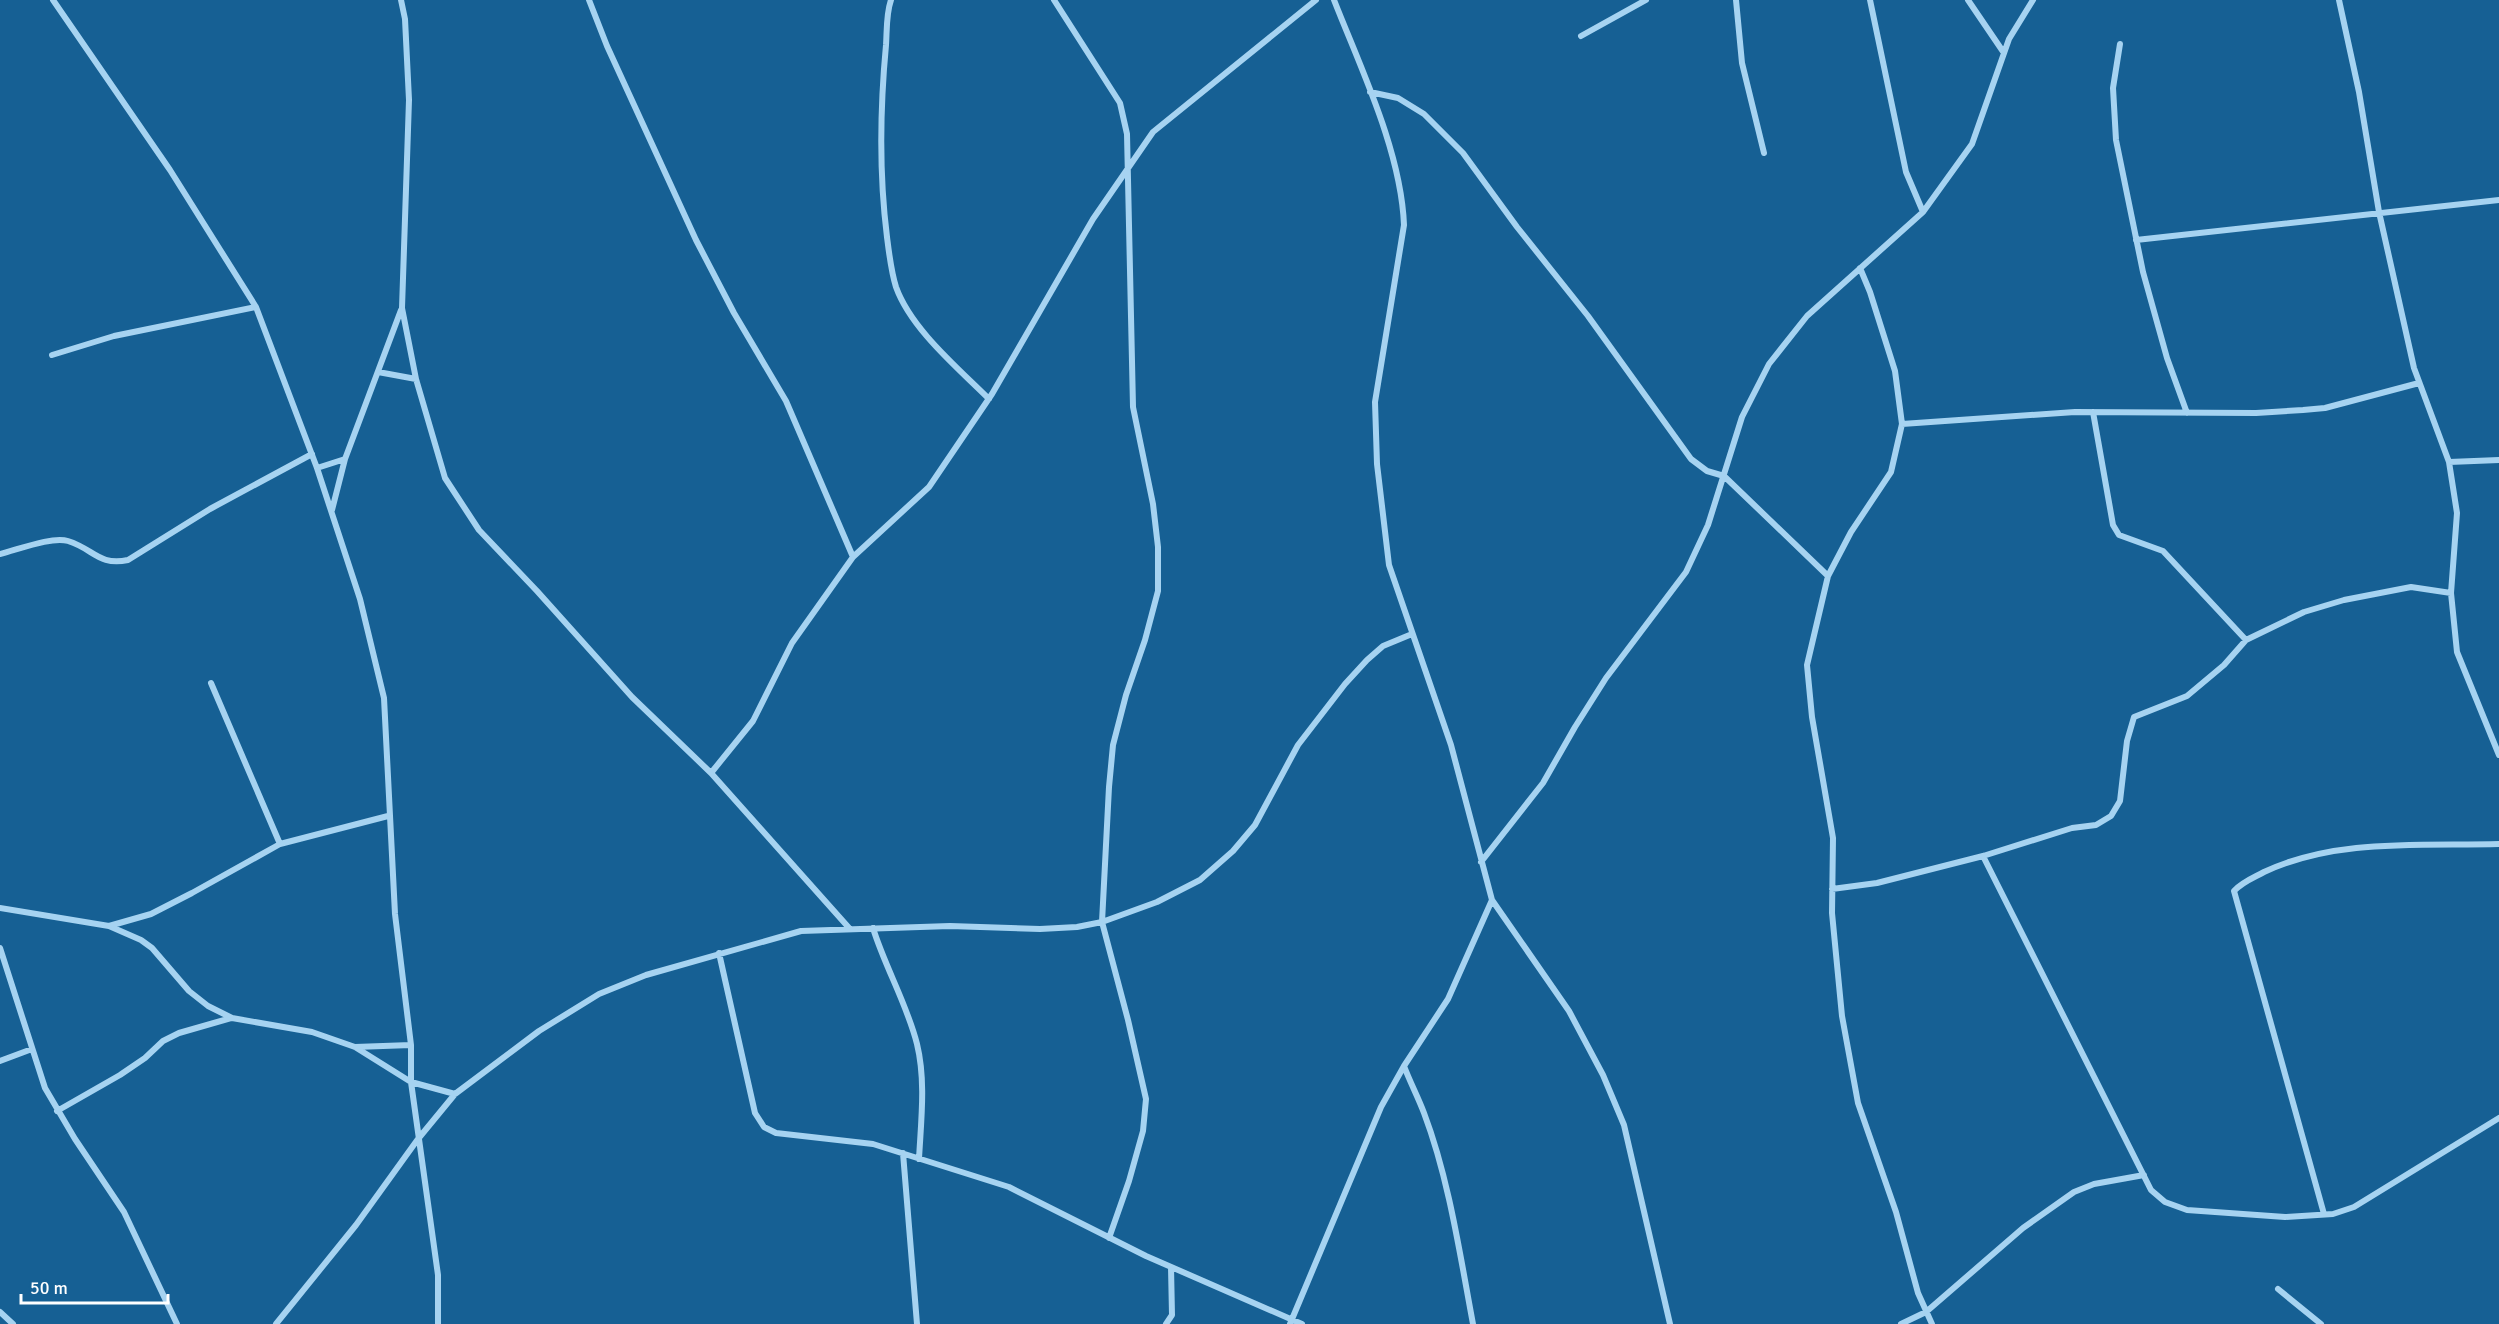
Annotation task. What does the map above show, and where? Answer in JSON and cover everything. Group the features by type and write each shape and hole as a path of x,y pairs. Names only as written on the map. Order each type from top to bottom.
{"street":[{"path":"52,0 170,170 256,307 332,510 360,599 384,698 388,816 395,914 411,1045 411,1082 438,1275 438,1324"},
{"path":"401,0 405,19 410,100 402,308 416,379 445,478 479,530 632,697 711,773 850,929"},
{"path":"589,0 611,56 696,240 734,313 786,401 854,557"},
{"path":"891,0 883,80 883,200 896,287 909,311 924,331 947,358 989,399"},
{"path":"1054,0 1120,103 1127,134 1133,406 1153,504 1158,547 1158,591 1113,746 1102,922 1146,1099 1143,1131 1109,1238"},
{"path":"711,773 753,721 792,643 854,557 929,487 989,399 1093,219 1153,132 1316,0"},
{"path":"1334,0 1370,92 1396,169 1403,201 1404,225 1375,402 1377,464 1389,565 1451,745 1492,900 1569,1011 1603,1075 1620,1115 1670,1324"},
{"path":"1581,36 1646,0"},
{"path":"1736,0 1742,63 1764,153"},
{"path":"1870,0 1906,172 1923,212"},
{"path":"1968,0 2004,52"},
{"path":"1481,862 1543,783 1606,678 1686,572 1708,525 1742,417 1769,364 1807,316 1923,212 1972,144 2009,39 2033,0"},
{"path":"2339,0 2360,92 2379,212 2418,383 2449,462 2457,513 2451,593 2457,652 2499,755"},
{"path":"2120,44 2113,88 2116,140 2136,240 2167,358 2187,413"},
{"path":"1370,92 1398,98 1424,114 1463,153 1588,316 1691,459 1707,471 1724,476 1828,576"},
{"path":"2136,240 2499,200"},
{"path":"1860,268 1895,371 1902,424 1891,472 1846,540 1828,576 1807,665 1812,717 1833,838 1832,889 1842,1016 1858,1102 1896,1212 1917,1293 1932,1324"},
{"path":"52,355 114,336 256,307"},
{"path":"332,510 345,459 402,308"},
{"path":"378,372 416,379"},
{"path":"1902,424 2093,412 2256,413 2325,408 2418,383"},
{"path":"2093,412 2110,515 2119,535 2163,551 2246,640"},
{"path":"0,554 46,542 66,540 103,561 115,563 128,560 210,509 312,454"},
{"path":"317,468 345,459"},
{"path":"2449,462 2499,460"},
{"path":"1832,889 1877,883 1983,856 2072,828 2096,825 2111,816 2120,801 2127,741 2134,717 2187,696 2224,665 2246,640 2304,612 2344,600 2411,587 2451,593"},
{"path":"276,1324 356,1225 418,1139 455,1094 539,1031 599,994 646,975 801,931 950,926 1077,927 1102,922 1157,902 1200,880 1233,851 1255,825 1299,745 1345,684 1383,646 1412,634"},
{"path":"211,683 280,844"},
{"path":"109,926 151,914 280,844 388,816"},
{"path":"2324,1214 2234,891 2241,883 2283,863 2336,849 2499,844"},
{"path":"1983,856 2151,1190 2165,1202 2187,1210 2285,1217 2324,1214 2355,1207 2499,1118"},
{"path":"1291,1322 1381,1107 1404,1066 1448,999 1492,900"},
{"path":"0,908 109,926 141,940 152,948 189,991 208,1006 232,1018 312,1032 355,1047 411,1082 455,1094"},
{"path":"873,928 880,953 910,1024 921,1064 919,1159"},
{"path":"0,948 45,1088 57,1111 124,1212 177,1324"},
{"path":"719,953 755,1113 764,1127 776,1133 873,1144 1009,1187 1171,1267 1291,1322 1302,1324"},
{"path":"57,1111 129,1069 163,1041 179,1033 232,1018"},
{"path":"355,1047 411,1045"},
{"path":"0,1061 32,1049"},
{"path":"1404,1066 1424,1114 1440,1168 1457,1235 1473,1324"},
{"path":"903,1154 917,1324"},
{"path":"1901,1324 1926,1312 2023,1228 2074,1192 2094,1184 2144,1175"},
{"path":"1166,1324 1172,1315 1171,1267"},
{"path":"2278,1289 2321,1324"},
{"path":"0,1312 13,1324"}]}
